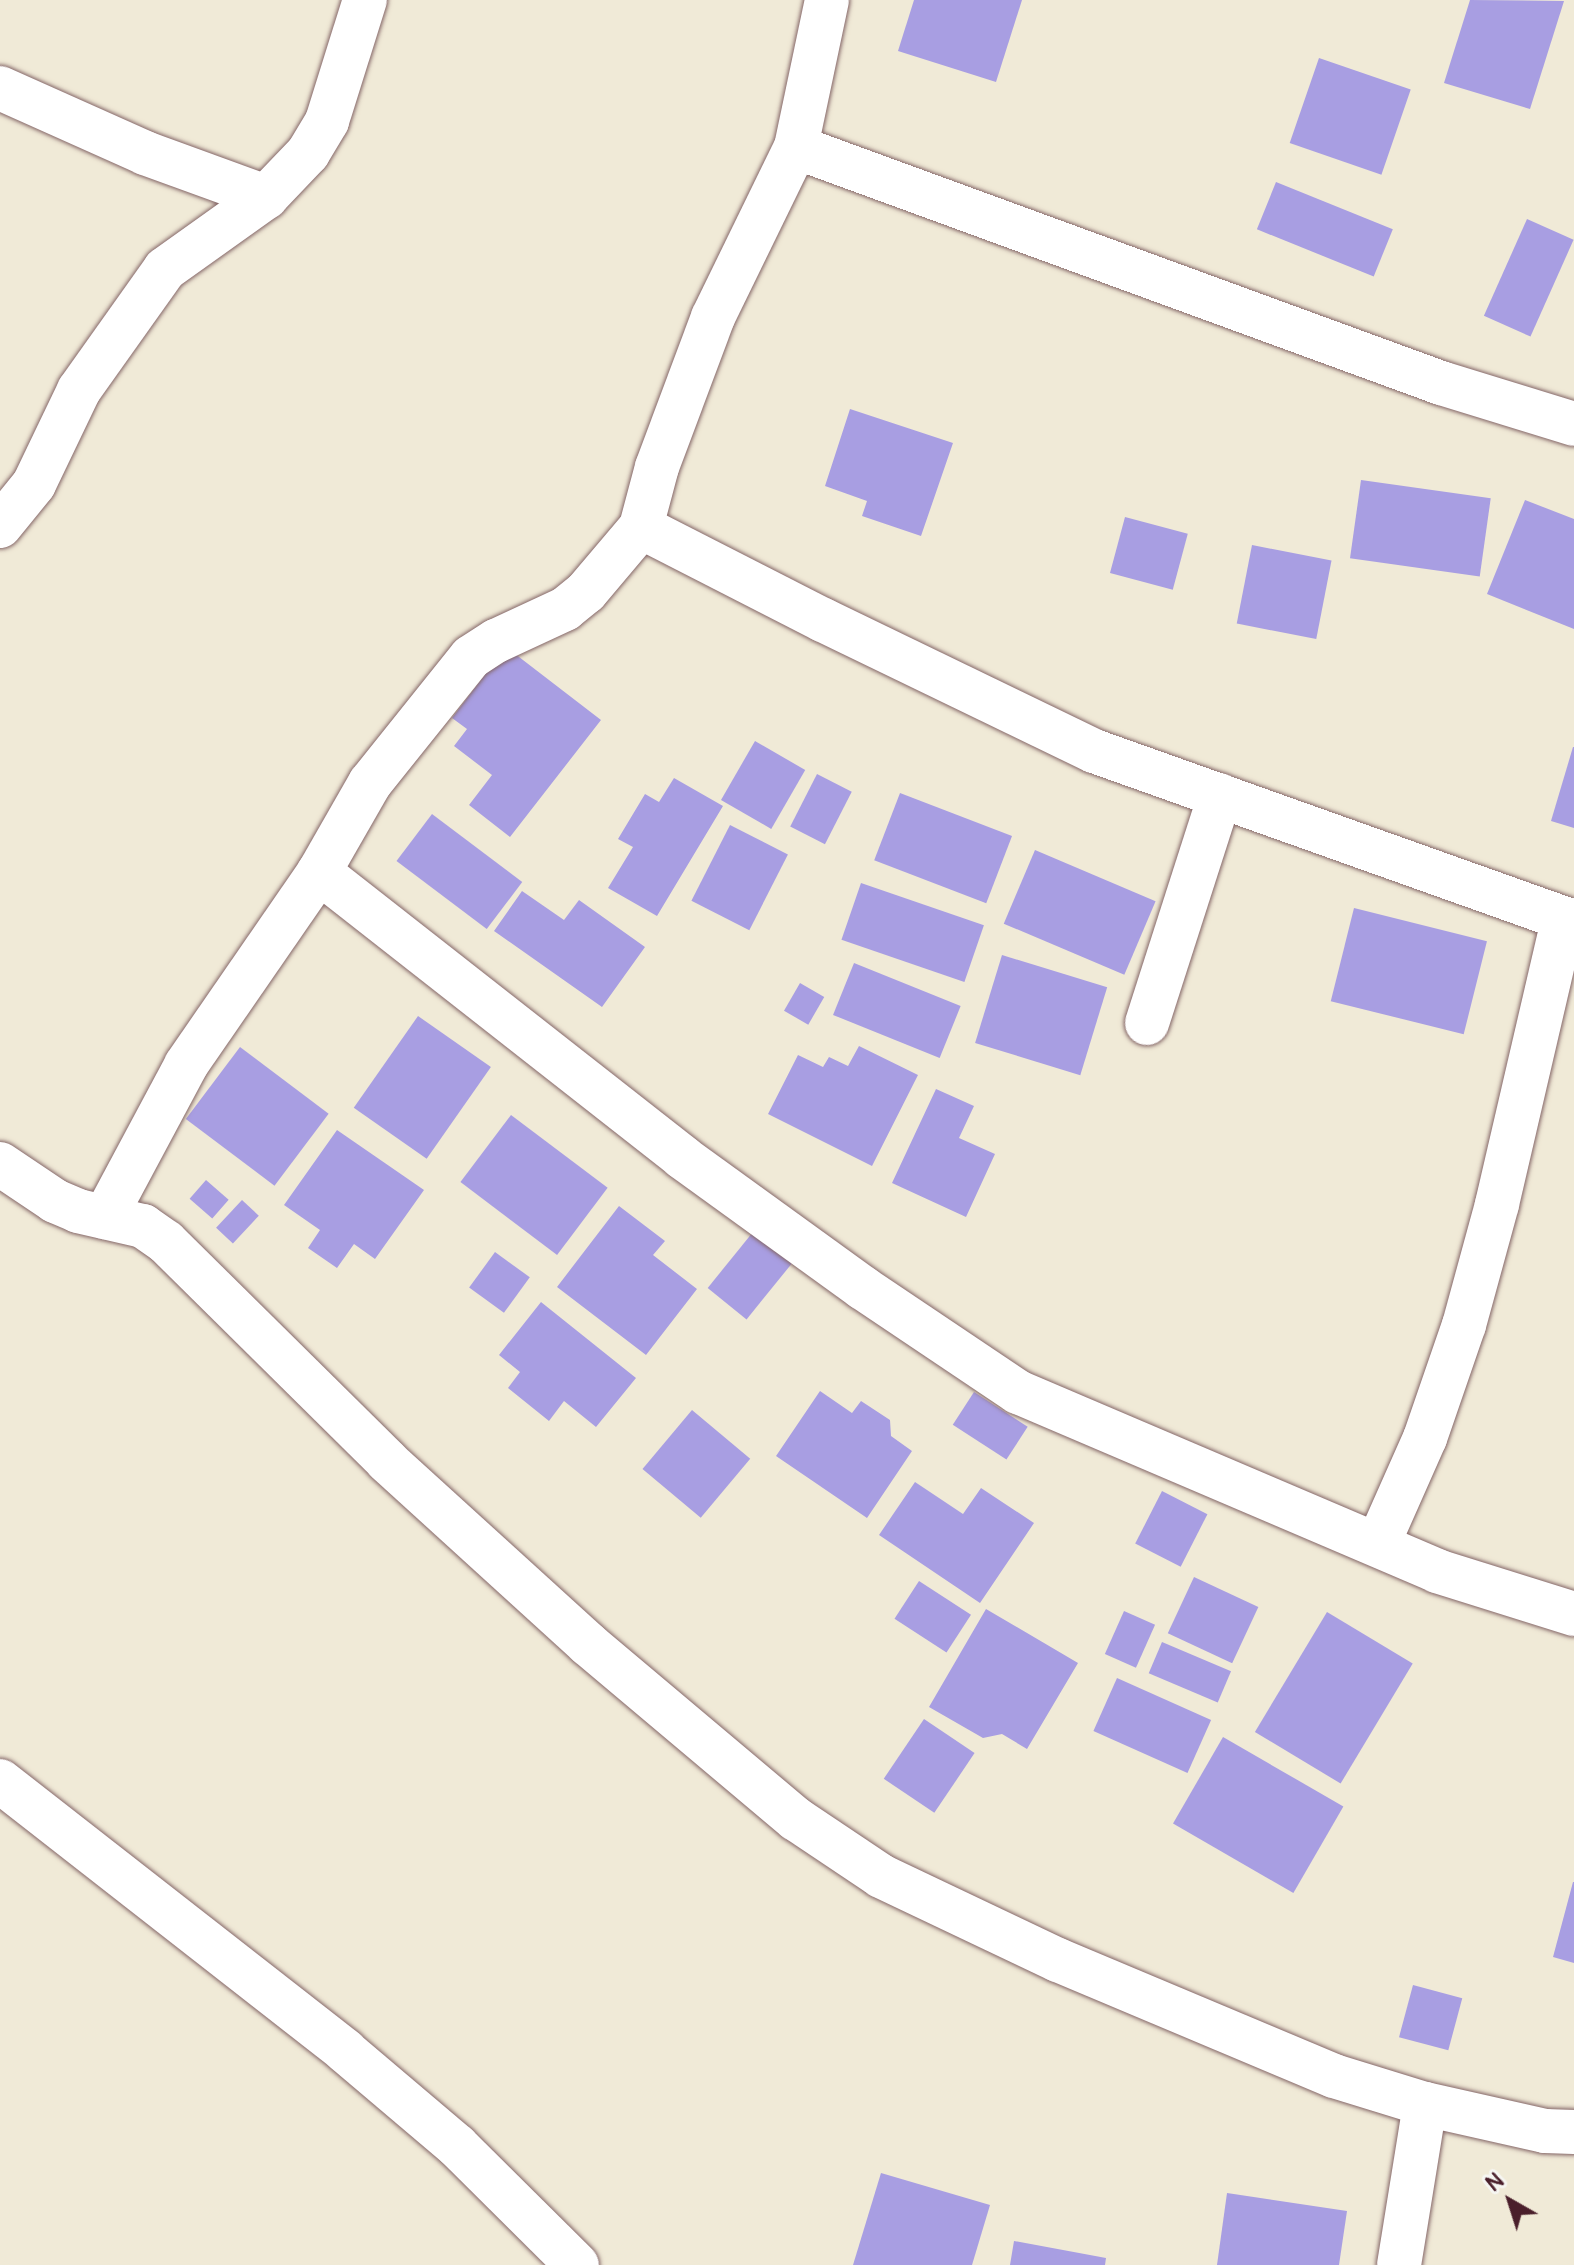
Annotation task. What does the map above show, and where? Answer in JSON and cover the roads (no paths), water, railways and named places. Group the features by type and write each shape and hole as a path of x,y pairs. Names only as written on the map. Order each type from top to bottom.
{"street":[{"path":"0,526 34,484 79,390 165,269 266,197 308,153 327,121 365,0"},
{"path":"105,1217 186,1065 319,872 370,783 471,657 496,641 565,609 586,592 641,527 657,467 713,317 796,147 827,0"},
{"path":"0,88 145,153 266,197"},
{"path":"796,147 1412,373 1574,424"},
{"path":"641,527 823,620 1094,751 1569,921 1464,1325 1425,1438 1378,1544"},
{"path":"1147,1023 1220,795"},
{"path":"319,872 682,1157 863,1288 1018,1392 1437,1571 1574,1614"},
{"path":"0,1164 55,1201 143,1226 166,1242 423,1494 588,1644 808,1827 881,1876 1058,1960 1334,2076 1425,2104 1545,2131 1574,2132"},
{"path":"0,1781 345,2051 457,2146 577,2265"},
{"path":"1399,2265 1425,2104"}]}
